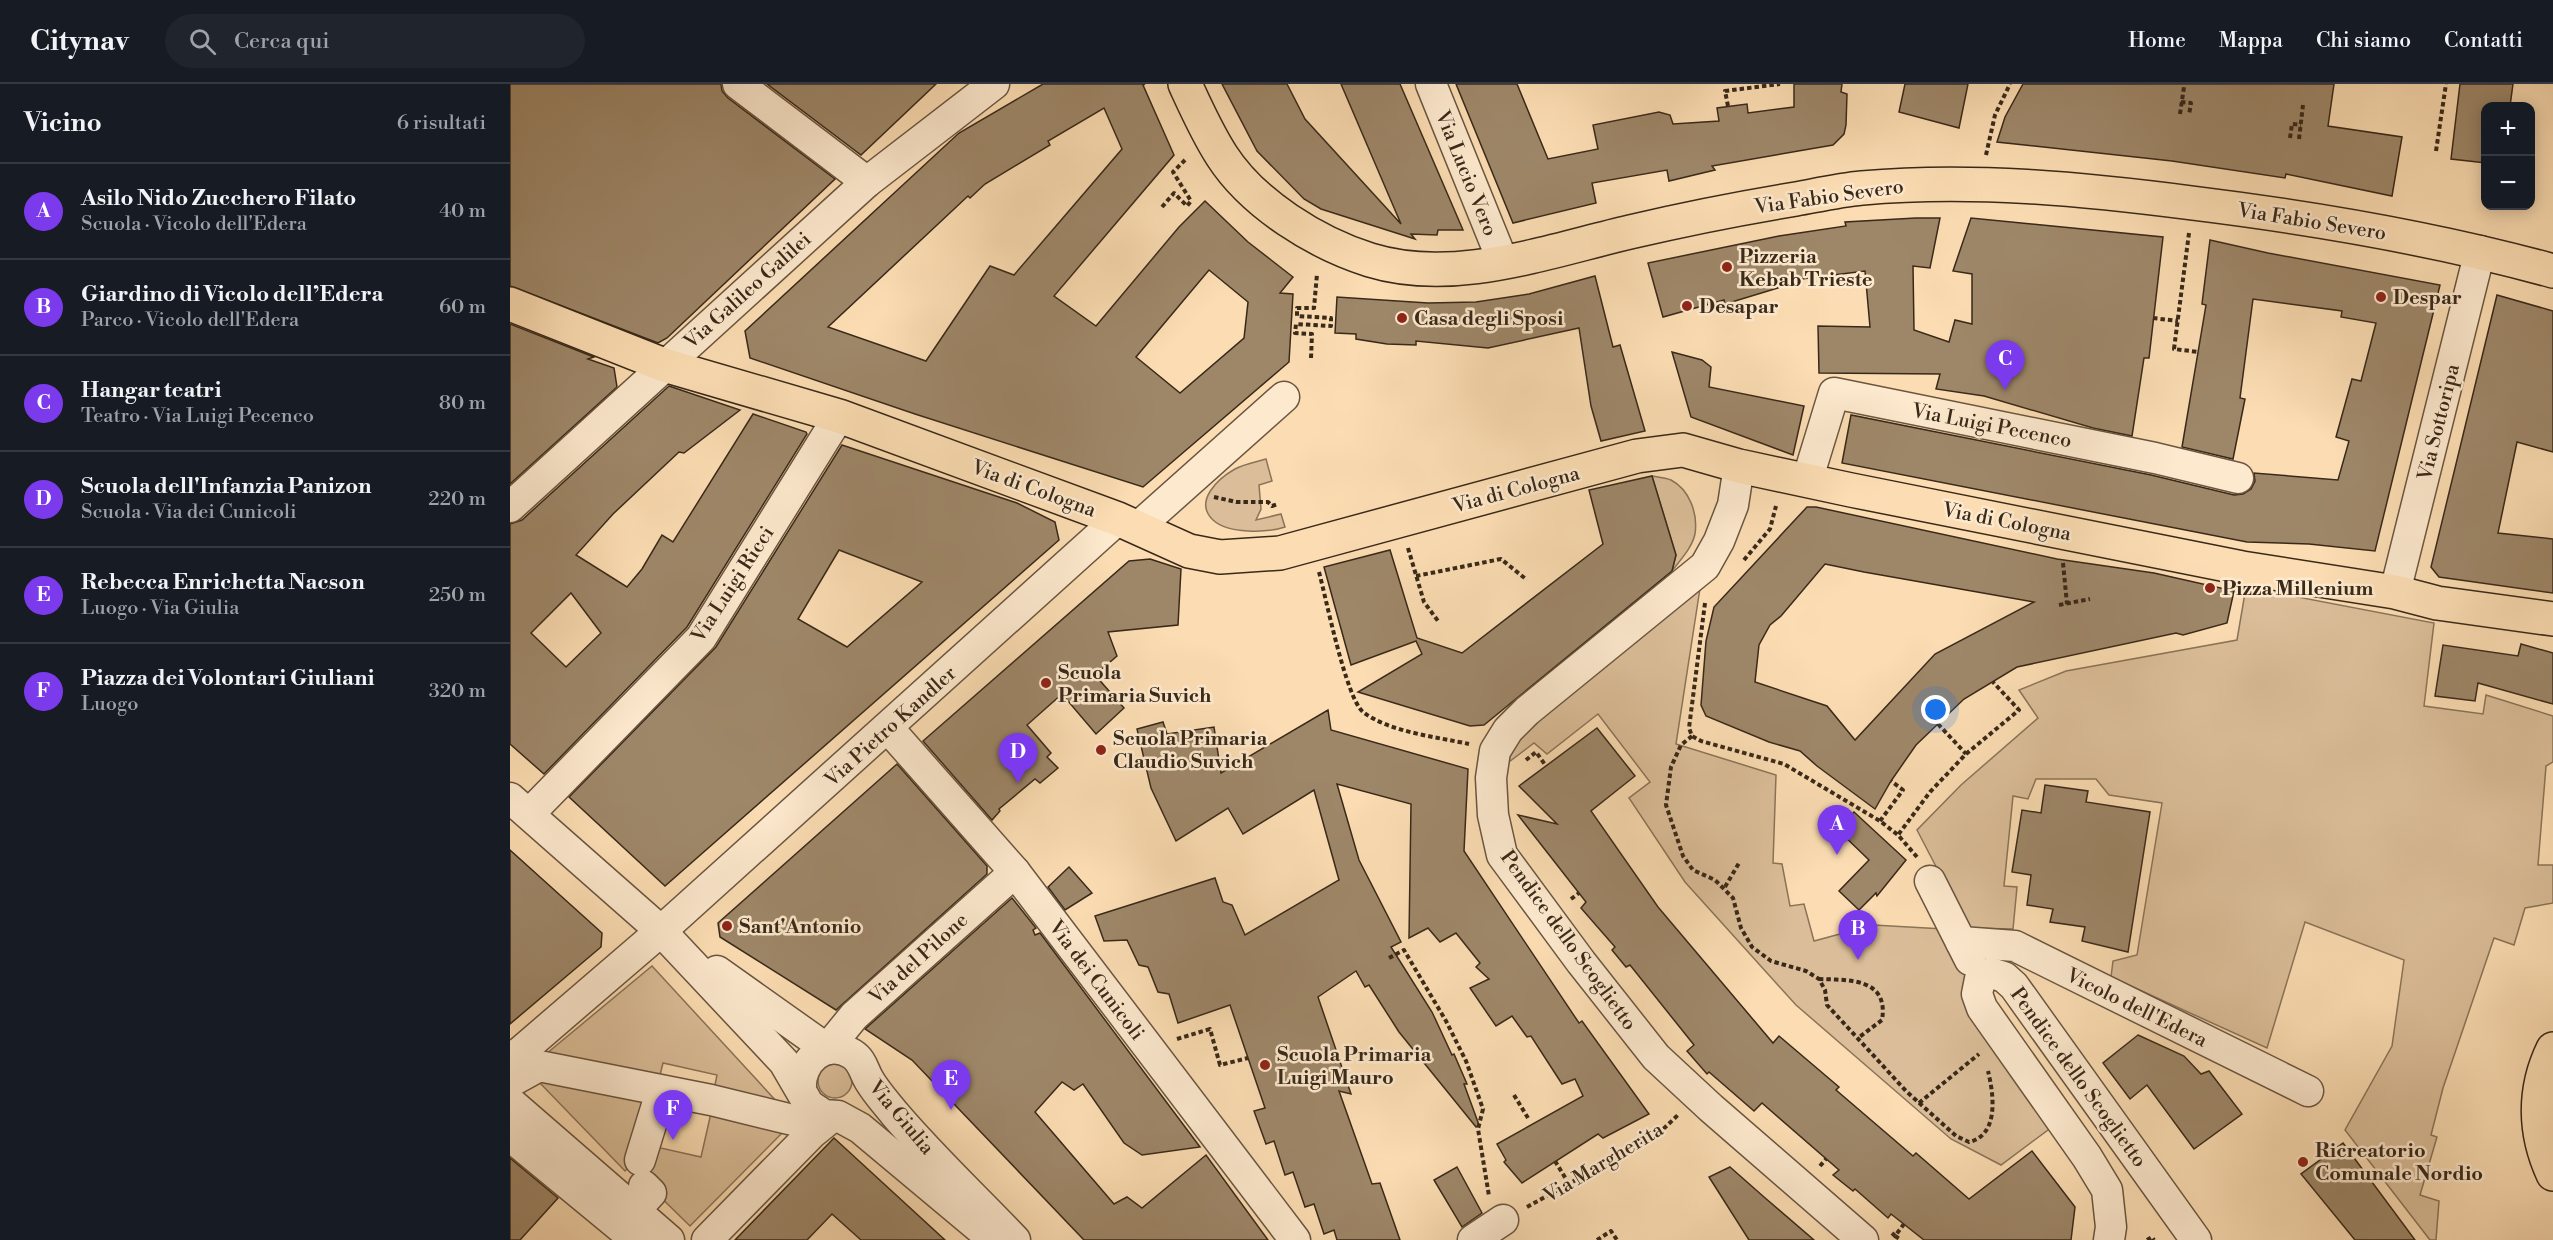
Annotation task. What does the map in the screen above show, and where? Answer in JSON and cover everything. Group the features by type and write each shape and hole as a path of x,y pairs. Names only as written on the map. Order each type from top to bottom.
{"main road":[{"name":"Via Fabio Severo","path":"1185,84 1223,157 1242,182 1282,217 1321,239 1370,260 1418,269 1454,268 1503,262 1751,206 1857,189 1920,183 2028,187 2145,196 2272,213 2480,251 2553,271"},
{"name":"Via di Cologna","path":"510,304 664,365 838,416 1128,523 1189,551 1220,557 1280,553 1658,452 1683,450 1739,466 1807,481 2242,568 2395,592 2437,603 2553,619"},
{"path":"2553,1049 2539,1132 2553,1174"}],"street":[{"path":"738,84 867,182"},
{"name":"Via Galileo Galilei","path":"510,507 867,182 994,84"},
{"name":"Via Lucio Vero","path":"1431,84 1503,262"},
{"name":"Via Sottoripa","path":"2395,592 2480,251"},
{"name":"Via Luigi Pecenco","path":"1807,481 1834,393 2155,458 2238,478"},
{"name":"Via Pietro Kandler","path":"510,1057 519,1053 661,932 888,728 1128,523 1284,397"},
{"name":"Via Luigi Ricci","path":"519,806 701,638 838,416"},
{"name":"Pendice dello Scoglietto","path":"1739,466 1733,505 1719,541 1705,566 1527,711 1508,730 1495,751 1491,778 1493,815 1502,855 1581,963 1656,1057 1863,1240"},
{"name":"Via dei Cunicoli","path":"888,728 1015,872 1295,1240"},
{"name":"Via Giulia","path":"519,806 661,932 784,1062 804,1098 816,1111 836,1116 860,1128 994,1240"},
{"name":"Via del Pilone","path":"827,1049 854,1016 1015,872"},
{"path":"1930,881 1980,979"},
{"name":"Via Giulia","path":"661,932 827,1049 838,1049 858,1058 865,1067 868,1078 901,1121 1015,1240"},
{"name":"Vicolo dell'Edera","path":"1961,942 2015,946 2308,1091"},
{"name":"Pendice dello Scoglietto","path":"2109,1240 2111,1227 2107,1190 2087,1157 1982,1008 1977,994 1980,979 1992,974 2004,977 2014,986 2196,1240"},
{"path":"801,1089 800,1078 803,1068 817,1053 827,1049"},
{"path":"510,1082 539,1059 661,1092 711,1100 801,1122"},
{"path":"707,1240 812,1132 836,1116 857,1108 868,1089 868,1078"},
{"path":"640,1185 661,1092"},
{"path":"510,1101 640,1185 669,1240"},
{"path":"510,1136 636,1240"}],"path":[{"path":"1728,106 1725,91 1780,84"},
{"path":"1978,185 1995,115 2010,84"},
{"path":"2436,151 2446,84"},
{"path":"2180,114 2184,87"},
{"path":"2181,102 2191,103 2189,115"},
{"path":"2299,139 2302,105"},
{"path":"2290,138 2292,124 2301,125"},
{"path":"1162,207 1174,193 1187,206 1191,201 1173,172 1185,160"},
{"path":"2189,232 2174,349 2199,352"},
{"path":"1311,358 1312,334 1296,333 1296,324 1331,326 1331,318 1297,316 1297,308 1314,308 1317,274"},
{"path":"2153,318 2178,321"},
{"path":"1211,496 1236,502 1268,502 1272,506 1278,504"},
{"path":"1740,564 1770,529 1777,499"},
{"path":"1405,538 1424,602 1438,621"},
{"path":"2064,554 2062,567 2067,604"},
{"path":"1416,576 1501,559 1527,580"},
{"path":"1317,562 1350,691 1361,710 1382,723 1470,745"},
{"path":"2059,605 2090,599"},
{"path":"1706,601 1689,728 1692,736 1701,741 1784,764 1880,821 1898,835 1916,854 1930,881"},
{"path":"1898,835 1930,792 1966,754 2019,710 1993,682"},
{"path":"1938,724 1966,754"},
{"path":"1692,736 1681,746 1671,767 1666,805 1683,856 1693,870 1725,887 1733,898 1741,928 1752,947 1771,961 1806,970 1819,979 1825,990 1827,1005 1919,1103 1956,1136 1969,1142 1979,1140 1988,1129 1992,1113 1988,1067"},
{"path":"1536,752 1546,766"},
{"path":"1880,821 1903,790 1891,781"},
{"path":"1725,887 1739,862"},
{"path":"1389,958 1404,950 1466,1061 1483,1109 1478,1129 1490,1229"},
{"path":"1819,979 1862,983 1877,990 1884,1006 1882,1020 1858,1038"},
{"path":"1183,1048 1177,1038 1210,1029 1220,1065 1248,1058"},
{"path":"1919,1103 1984,1050 1986,1058"},
{"path":"1514,1095 1528,1118"},
{"name":"Via Margherita","path":"1490,1229 1657,1135 1679,1114 1672,1107"},
{"path":"1555,1161 1569,1184"},
{"path":"1597,1240 1611,1231 1617,1240"},
{"path":"1895,1236 1901,1240"},
{"path":"2147,1240 2152,1237 2154,1240"}],"shaded area":[{"path":"1266,459 1272,481 1259,485 1261,509 1256,520 1281,514 1285,527 1248,531 1228,528 1213,520 1206,505 1207,498 1216,484 1235,469"},
{"path":"1652,476 1669,479 1678,484 1688,496 1694,511 1695,534 1685,554 1672,571 1676,555"},
{"path":"1701,582 1676,744 1776,775 1773,863 1782,864 1790,906 1804,904 1814,941 1873,925 1944,929 2052,1127 2001,1165 1951,1139 1796,1005 1685,882 1629,798 1650,782 1598,714 1547,754 1534,743 1509,762 1501,773 1519,734"},
{"path":"2246,587 2434,623 2424,706 2483,714 2486,695 2553,716 2553,762 2546,766 2538,865 2553,865 2553,903 2525,908 2514,945 2494,938 2443,1088 2431,1135 2437,1137 2420,1195 2439,1201 2436,1240 2430,1240 2345,1130 2392,1046 2404,960 2305,922 2267,1048 2111,977 2113,961 2137,955 2162,803 2109,795 2096,779 2036,779 2028,799 2013,796 2004,886 2017,887 2013,929 1968,928 1917,830 1961,785 2038,718 2019,690 2066,671 2237,640"},
{"path":"652,966 779,1104 714,1090 717,1075 663,1063 659,1079 546,1054"},
{"path":"835,1064 847,1069 852,1081 847,1093 835,1098 823,1093 818,1081 823,1069"},
{"path":"538,1081 650,1103 656,1147 701,1157 711,1113 784,1131 690,1226 646,1183 634,1179 636,1170 631,1165 625,1171"}],"building":[{"path":"510,84 721,84 722,91 728,98 835,179 667,338 658,343 510,286"},
{"path":"767,84 936,84 861,155"},
{"path":"1043,84 1145,84 1143,85 1174,155 1054,296 1096,326 1179,227 1205,201 1248,242 1293,277 1280,293 1293,294 1289,362 1143,487 750,358 745,331 959,133","holes":["1104,108 1122,149 1014,275 990,266 926,361 828,327 968,196 970,198 985,184 1050,145 1048,141","1209,270 1248,302 1244,338 1180,393 1136,357"]},
{"path":"1222,84 1287,84 1305,119 1401,224 1341,84 1400,84 1463,230 1438,230 1437,235 1411,234 1415,239 1321,209 1304,199 1257,151"},
{"path":"1456,84 1517,84 1548,159 1598,149 1593,125 1659,112 1670,115 1673,124 1719,121 1717,108 1747,104 1748,113 1794,107 1794,84 1842,84 1841,92 1847,94 1846,125 1844,134 1833,145 1712,166 1715,170 1669,181 1667,170 1592,183 1596,203 1513,223"},
{"path":"1905,84 1968,84 1959,128 1899,112"},
{"path":"2023,84 2334,84 2328,126 2402,137 2392,196 2286,174 2285,178 2172,161 1997,142 2005,117"},
{"path":"2460,84 2513,84 2511,102 2481,102 2481,162 2451,159"},
{"path":"1940,218 1930,268 1913,266 1914,330 1949,342 1955,320 1972,324 1972,274 1953,271 1971,218 2163,237 2149,358 2144,358 2132,436 2093,428 1984,396 1936,389 1940,374 1819,373 1818,326 1870,327 1865,271 1777,282 1778,288 1725,304 1724,300 1663,317 1648,263 1779,236 1846,226 1845,222"},
{"path":"2210,240 2440,285 2375,551 2309,544 2247,542 1842,463 1851,415 2151,475 2234,495 2243,494 2251,489 2255,481 2254,473 2338,480 2349,441 2336,437 2352,379 2361,381 2376,323 2341,317 2342,311 2253,299 2240,398 2245,399 2233,459 2182,447 2206,305 2202,304"},
{"path":"1595,276 1613,347 1620,345 1645,431 1601,441 1591,406 1579,328 1488,348 1416,341 1416,345 1387,344 1356,339 1356,334 1335,333 1337,297 1428,303 1476,302 1529,294"},
{"path":"2497,295 2553,311 2553,452 2517,442 2498,533 2553,539 2553,593 2439,577 2431,567"},
{"path":"510,324 594,357 588,359 614,368 617,387 510,484"},
{"path":"1672,352 1702,360 1711,367 1709,387 1804,406 1793,455 1691,417"},
{"path":"669,386 740,410 684,453 679,452 613,514 576,555 627,587 642,569 662,535 673,542 753,414 807,434 687,627 544,774 510,744 510,524 522,520","holes":["571,593 601,633 566,667 531,633"]},
{"path":"842,445 1017,503 1055,522 1059,540 665,886 569,797 716,647","holes":["839,550 922,582 847,647 798,619"]},
{"path":"1652,476 1676,555 1672,571 1484,725 1470,726 1358,692 1422,654 1416,641 1351,665 1324,567 1390,550 1417,638 1462,653 1603,544 1589,490"},
{"path":"1807,507 1816,507 2057,559 2154,573 2234,591 2227,623 2183,635 2176,633 2017,667 1964,699 1916,745 1875,809 1800,751 1769,742 1706,716 1701,705 1706,641 1714,607","holes":["1825,564 2034,602 1935,654 1855,740 1827,706 1755,682 1759,645 1770,625 1781,616"]},
{"name":"Scuola Primaria Suvich","path":"1150,559 1181,569 1178,625 1108,632 1117,656 1095,675 1124,708 1096,734 1062,694 1027,725 1051,753 1047,757 1058,768 1040,783 1035,779 999,809 1000,811 992,820 923,741 1129,561"},
{"path":"2521,644 2553,653 2553,704 2478,683 2475,701 2435,696 2443,645 2518,656"},
{"path":"1328,710 1331,730 1468,769 1464,851 1579,1023 1582,1021 1649,1114 1603,1138 1598,1134 1522,1183 1504,1162 1506,1160 1497,1144 1583,1096 1575,1079 1562,1084 1531,1036 1527,1037 1512,1016 1496,1026 1470,988 1489,979 1476,967 1480,963 1456,933 1440,942 1428,928 1409,938 1411,804 1337,784 1359,860 1401,942 1391,947 1432,1012 1452,1055 1454,1054 1467,1084 1464,1084 1479,1125 1476,1127 1399,1032 1369,985 1365,987 1356,971 1318,997 1351,1094 1339,1091 1372,1184 1380,1183 1400,1240 1337,1240 1334,1230 1324,1234 1314,1204 1305,1207 1293,1172 1285,1175 1274,1141 1266,1144 1254,1111 1265,1108 1230,1005 1178,1023 1169,994 1158,992 1148,967 1139,965 1127,940 1104,941 1095,916 1215,878 1223,902 1232,905 1245,935 1339,880 1314,790 1243,834 1228,808 1176,841 1151,788 1137,729 1163,722 1167,734 1214,727 1221,773"},
{"path":"1597,728 1635,776 1591,811 1658,907 1773,1043 1779,1036 1839,1087 1836,1090 1913,1156 1916,1153 1969,1199 2032,1151 2075,1207 2071,1240 1924,1240 1891,1214 1888,1218 1855,1189 1853,1191 1833,1175 1839,1170 1762,1103 1754,1111 1709,1072 1707,1074 1687,1051 1694,1045 1630,965 1626,967 1612,950 1615,947 1581,908 1586,902 1518,815 1557,824 1519,786"},
{"path":"897,764 987,866 987,874 836,1010 720,937 718,923"},
{"path":"2045,785 2088,791 2086,802 2150,812 2128,952 2082,941 2085,927 2050,922 2053,909 2027,905 2031,875 2012,872 2022,810 2041,813"},
{"path":"1854,812 1906,860 1877,896 1876,893 1859,910 1839,891 1869,860 1837,829"},
{"path":"510,850 602,933 601,947 510,1024"},
{"path":"1069,867 1092,893 1065,910 1048,887"},
{"path":"1012,898 1036,928 1033,930 1035,935 1040,933 1200,1147 1142,1155 1124,1143 1083,1084 1074,1090 1062,1082 1035,1112 1114,1204 1127,1197 1142,1208 1206,1155 1268,1240 1084,1240 912,1060 865,1029"},
{"path":"2138,1035 2184,1056 2201,1074 2209,1071 2242,1114 2194,1149 2147,1085 2130,1099 2103,1063"},
{"path":"834,1138 945,1240 861,1240 832,1214 807,1240 735,1240"},
{"path":"2343,1143 2415,1240 2355,1240 2301,1174"},
{"path":"510,1158 558,1198 520,1240 510,1240"},
{"path":"1457,1167 1482,1213 1462,1227 1434,1180"},
{"path":"1730,1167 1814,1240 1749,1240 1709,1177"}],"place":[{"name":"Pizzeria Kebab Trieste","path":"1727,267"},
{"name":"Despar","path":"2381,297"},
{"name":"Desapar","path":"1687,306"},
{"name":"Casa degli Sposi","path":"1402,318"},
{"name":"Hangar teatri","path":"2005,390"},
{"name":"Pizza Millenium","path":"2210,588"},
{"name":"Scuola Primaria Suvich","path":"1046,683"},
{"name":"Scuola Primaria Claudio Suvich","path":"1101,750"},
{"name":"Scuola dell'Infanzia Panizon","path":"1018,783"},
{"name":"Asilo Nido Zucchero Filato","path":"1837,855"},
{"name":"Sant'Antonio","path":"727,926"},
{"name":"Giardino di Vicolo dell’Edera","path":"1858,960"},
{"name":"Scuola Primaria Luigi Mauro","path":"1265,1065"},
{"name":"Rebecca Enrichetta Nacson","path":"951,1110"},
{"name":"Piazza dei Volontari Giuliani","path":"673,1140"},
{"name":"Ricreatorio Comunale Nordio","path":"2303,1162"}]}
